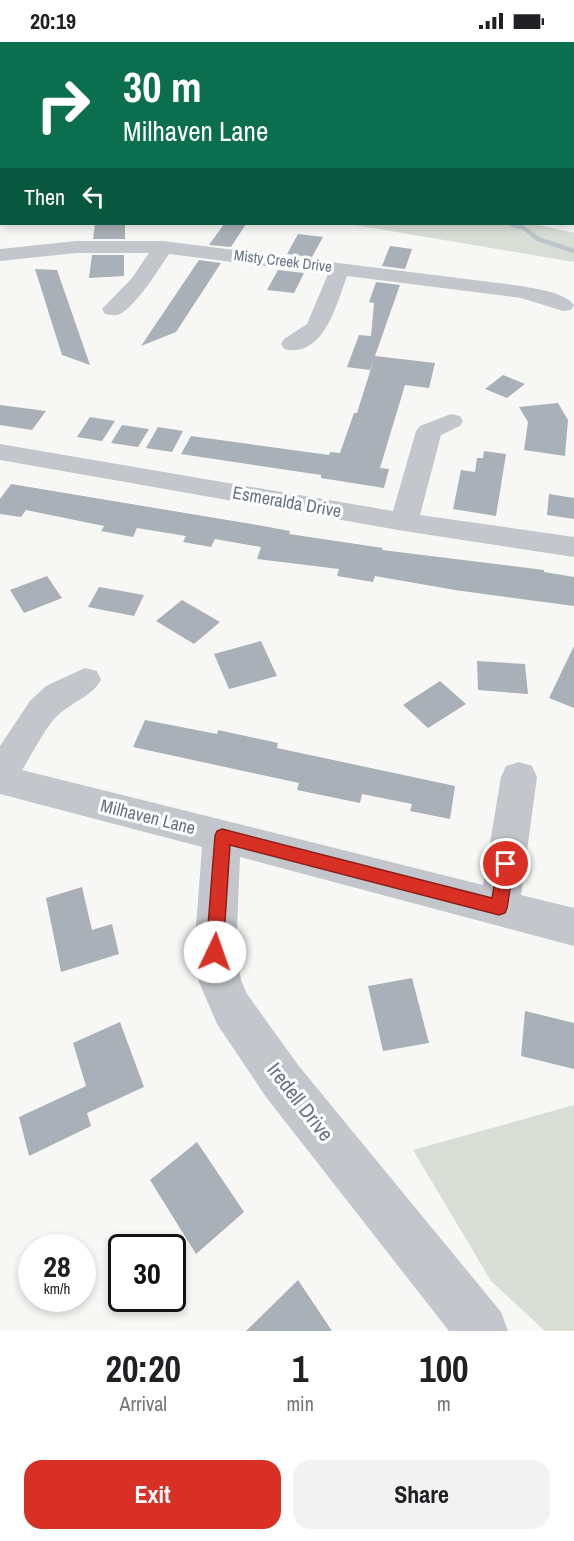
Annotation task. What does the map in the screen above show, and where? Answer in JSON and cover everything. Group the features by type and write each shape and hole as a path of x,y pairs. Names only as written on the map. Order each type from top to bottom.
{"street":[{"name":"Misty Creek Drive","path":"0,255 76,248 163,247 521,292 537,295 563,305"},
{"path":"113,309 140,282 163,247"},
{"path":"292,344 313,332 318,325 340,268"},
{"path":"404,522 429,432 451,421"},
{"name":"Esmeralda Drive","path":"0,452 404,522 574,547"},
{"path":"0,777 42,710 58,695 85,680"},
{"name":"Milhaven Lane","path":"0,777 574,927"},
{"path":"499,908 519,777"},
{"name":"Iredell Drive","path":"222,836 215,952 220,982 232,1009 282,1081 482,1331"}],"shaded area":[{"path":"355,225 538,225 574,233 574,262"},
{"path":"574,1105 574,1331 545,1331 491,1281 413,1150"}],"building":[{"path":"95,225 125,225 125,239 93,239"},
{"path":"223,225 245,225 231,247 209,245"},
{"path":"298,234 323,237 312,257 287,254"},
{"path":"390,246 412,249 405,269 382,266"},
{"path":"92,255 124,255 124,276 89,278"},
{"path":"199,260 221,263 176,332 141,346"},
{"path":"35,269 57,270 90,365 62,355"},
{"path":"278,270 304,273 294,293 267,290"},
{"path":"376,282 400,285 375,356 435,363 429,388 405,385 380,468 389,469 384,488 321,478 321,475 181,454 191,436 329,455 330,452 340,453 354,413 357,413 374,359 370,370 347,367 359,335 371,336 374,303 369,302"},
{"path":"503,375 525,384 507,398 485,389"},
{"path":"558,403 568,420 565,456 524,450 528,422 519,407"},
{"path":"0,405 46,411 32,430 0,425"},
{"path":"90,417 115,421 102,441 77,437"},
{"path":"122,425 149,429 138,447 111,443"},
{"path":"158,427 183,431 172,452 146,448"},
{"path":"484,451 506,454 496,516 453,509 461,470 475,472 477,458 483,458"},
{"path":"11,484 263,526 290,531 289,534 383,548 382,550 544,570 544,572 574,577 574,606 455,590 375,576 373,582 337,576 339,569 257,559 261,547 215,539 211,547 183,542 186,536 137,528 133,537 101,531 104,526 26,510 21,517 0,514 0,499"},
{"path":"549,494 574,498 574,519 547,515"},
{"path":"47,576 62,598 24,613 10,590"},
{"path":"99,587 144,595 134,616 88,607"},
{"path":"182,600 220,622 194,644 156,621"},
{"path":"261,641 277,676 229,689 214,654"},
{"path":"574,646 574,708 549,698"},
{"path":"477,661 525,664 528,694 478,690"},
{"path":"440,681 466,704 428,728 403,705"},
{"path":"145,720 217,734 218,730 278,743 277,748 455,786 450,819 410,811 412,804 362,794 360,803 297,790 299,783 133,747"},
{"path":"82,887 92,930 112,924 119,954 61,972 46,898"},
{"path":"412,978 429,1043 383,1051 368,986"},
{"path":"525,1011 574,1023 574,1069 521,1056"},
{"path":"120,1022 144,1087 87,1113 91,1126 29,1156 19,1117 86,1086 73,1043"},
{"path":"197,1142 244,1212 196,1254 186,1234 184,1234 150,1180"},
{"path":"298,1280 332,1331 246,1331"}],"waterway":[{"path":"514,225 524,228 538,239 574,251"}],"route":[{"path":"215,952 222,836 499,908 506,864"}]}
